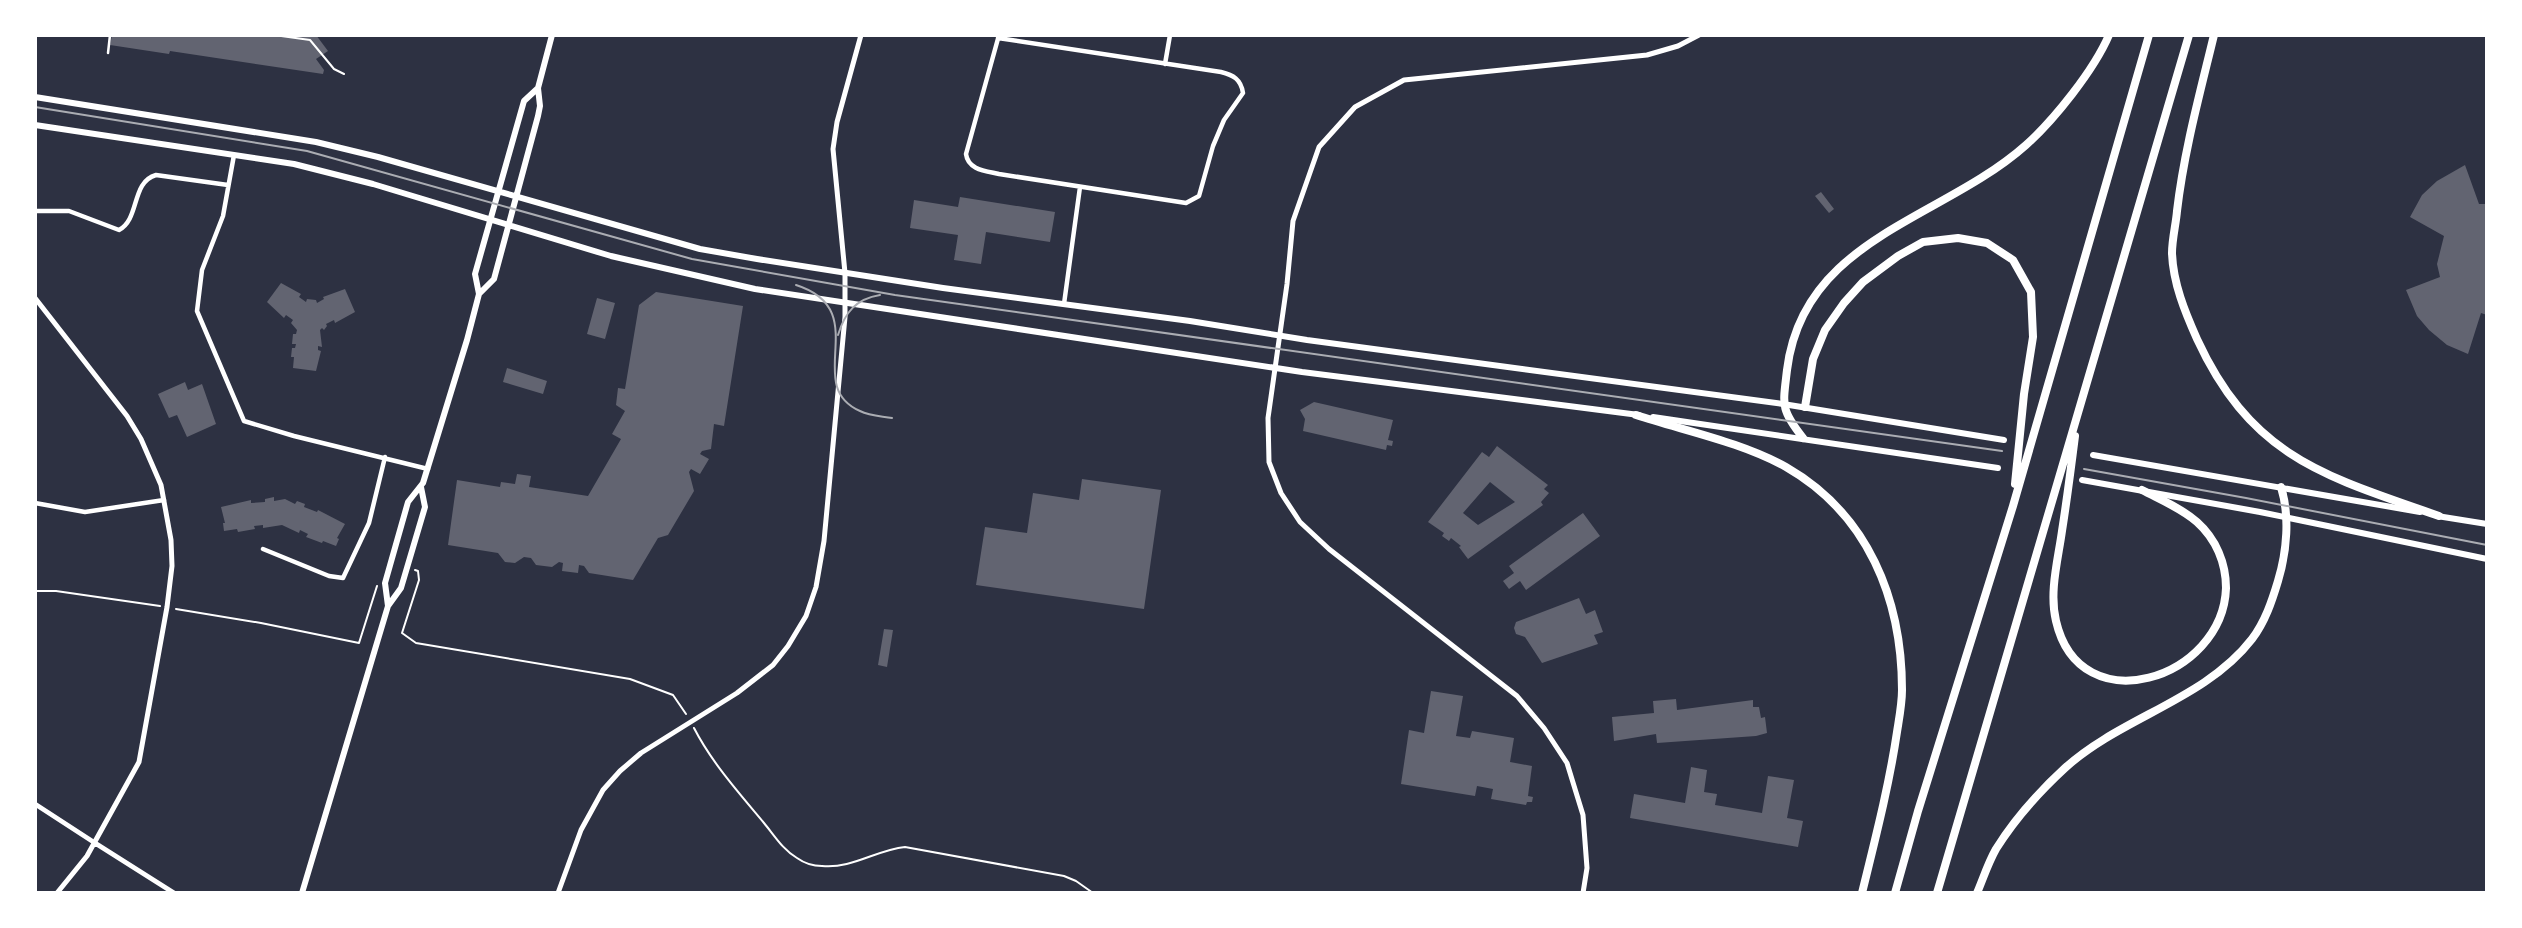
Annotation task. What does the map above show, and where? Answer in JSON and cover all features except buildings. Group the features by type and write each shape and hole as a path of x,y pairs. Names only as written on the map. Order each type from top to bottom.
{"highway":[{"path":"1803,438 1788,419 1783,404 1789,353 1808,306 1840,265 1855,252 1968,187 2026,145 2073,92 2109,35"},
{"path":"1895,893 2013,506 2149,35"},
{"path":"1937,893 2189,35"},
{"path":"2214,35 2183,164 2172,253 2181,305 2203,351 2238,409 2284,450 2338,480 2439,516"},
{"path":"1805,407 1813,359 1825,330 1863,282 1898,256 1923,242 1958,238 1987,243 2013,260 2031,292 2033,337 2024,394 2013,506"},
{"path":"2079,409 2053,600 2055,618 2065,644 2085,667 2112,679 2129,682 2160,675 2186,660 2213,633 2225,597 2223,562 2207,532 2181,510 2142,490"},
{"path":"1636,415 1747,450 1787,468 1822,492 1853,526 1872,556 1889,593 1895,616 1902,692 1894,754 1862,893"},
{"path":"1977,893 1996,850 2033,800 2067,767 2121,729 2219,671 2253,637 2265,617 2282,568 2287,533 2286,501 2281,486"}],"main road":[{"path":"479,294 494,279 509,226 540,106 538,88 552,35"},
{"path":"388,606 385,583 408,502 421,487 428,469 467,340 479,294 475,274 523,101 538,88"},
{"path":"35,97 316,142 700,249 1063,305 1805,407 2004,440"},
{"path":"35,125 295,164 373,184 586,249 755,289 1998,468"},
{"path":"2093,455 2487,524"},
{"path":"2082,480 2487,559"},
{"path":"302,893 388,606 401,588 425,507 421,487"},
{"path":"395,549 411,553"}],"street":[{"path":"558,893 589,813 603,790 620,771 657,743 758,678 788,646 806,616 817,587 845,302 845,273 833,149 837,122 861,35"},
{"path":"1165,64 1170,35"},
{"path":"1583,893 1587,868 1583,815 1567,764 1545,728 1517,696 1329,549 1300,522 1281,493 1269,462 1268,438 1293,221 1319,147 1355,107 1404,80 1647,55 1678,46 1699,35"},
{"path":"999,36 1165,64 1230,74 1242,86 1243,93 1224,120 1213,146 1199,196 1186,203 978,169 967,160 970,139 999,36"},
{"path":"234,155 223,216 202,270 197,311 244,421 428,469"},
{"path":"35,211 69,211 119,230 126,226 143,184 151,176 228,185"},
{"path":"1063,305 1080,187"},
{"path":"35,298 127,416 141,439 157,474 164,500 171,540 172,566 142,750 134,773 95,843 72,877 57,893"},
{"path":"263,549 328,576 343,578 369,523 385,457"},
{"path":"35,503 85,512 164,500"},
{"path":"35,804 174,893"}],"lane":[{"path":"108,53 110,35"}],"path":[{"path":"274,35 310,40 334,69 344,74"},
{"path":"418,571 419,580 402,631 406,638 416,643 630,679 673,695 686,715"},
{"path":"172,608 360,642 377,585"},
{"path":"35,591 56,591 161,606"},
{"path":"694,728 748,805 782,845 803,862 821,866 845,865 905,847 1063,876 1093,893"}],"tram line":[{"path":"35,107 307,151 692,259 895,295 2002,451"},
{"path":"796,285 819,297 831,312 835,329 836,384 844,399 864,413 892,418"},
{"path":"838,335 848,313 858,303 880,295"},
{"path":"2084,469 2487,545"}]}
